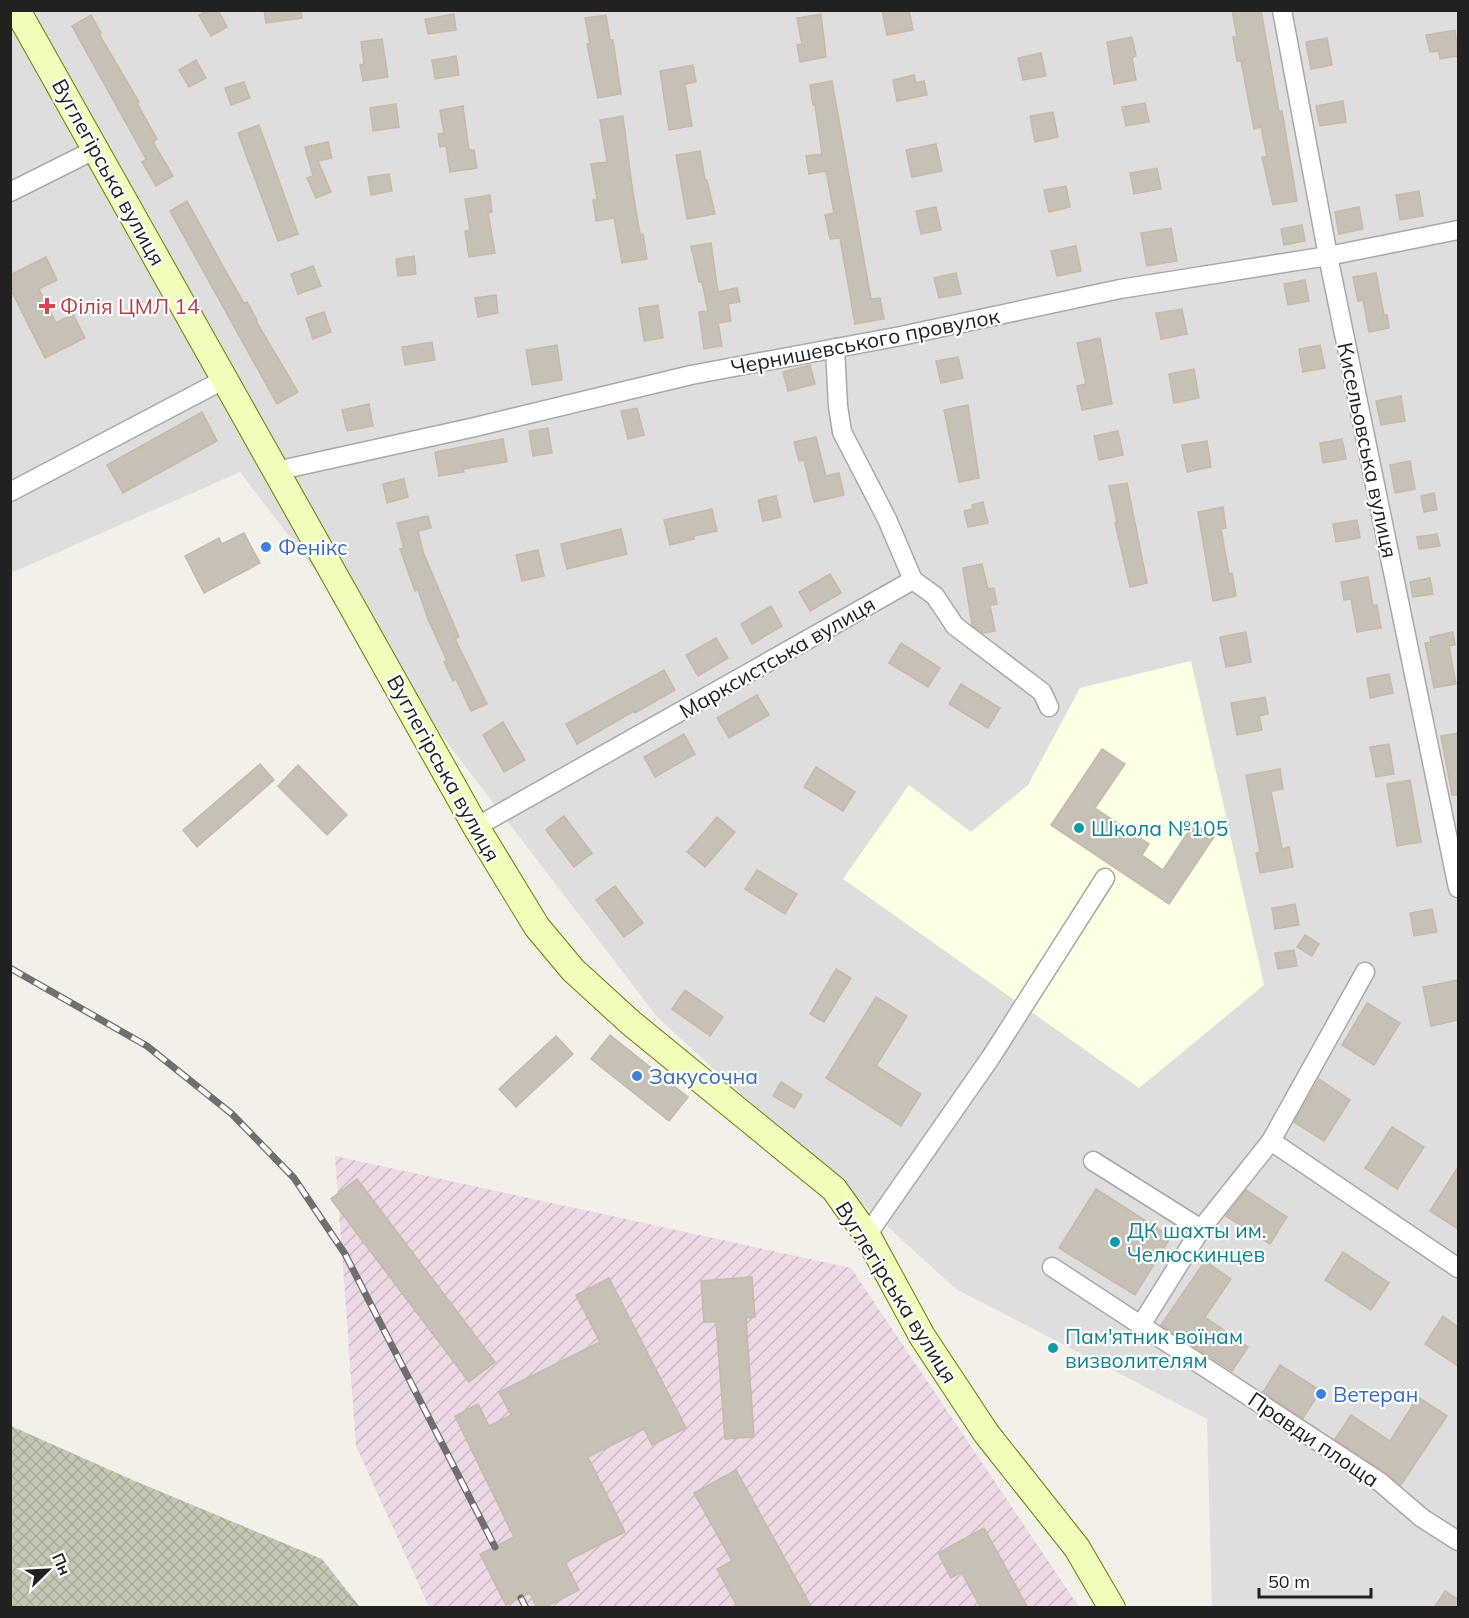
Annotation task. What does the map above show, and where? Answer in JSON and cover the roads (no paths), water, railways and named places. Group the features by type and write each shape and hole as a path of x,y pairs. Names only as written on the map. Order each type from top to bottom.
{"street":[{"name":"Вуглегірська вулиця","path":"17,10 476,827 537,927 573,970 631,1023 834,1190 867,1235 922,1336 986,1433 1077,1548 1112,1608"},
{"name":"Кисельовська вулиця","path":"1282,10 1328,256 1458,888"},
{"path":"10,192 96,149"},
{"name":"Чернишевського провулок","path":"276,471 475,427 691,375 901,336 1120,289 1328,256 1458,231"},
{"path":"835,348 838,406 842,432 913,579 935,596 955,626 1042,692 1049,707"},
{"path":"10,492 225,379"},
{"name":"Марксистська вулиця","path":"476,827 913,579"},
{"path":"867,1235 992,1057 1105,878"},
{"path":"1142,1325 1201,1229 1270,1141 1365,972"},
{"path":"1270,1141 1458,1268"},
{"path":"1093,1161 1201,1229"},
{"name":"Правди площа","path":"1052,1267 1380,1482 1422,1518 1458,1541"}],"railway":[{"path":"10,968 147,1046 232,1114 294,1178 345,1254 495,1547"},
{"path":"521,1598 526,1608"}],"place":[{"name":"Філія ЦМЛ 14","path":"47,306"},
{"name":"Фенікс","path":"266,547"},
{"name":"Школа №105","path":"1079,828"},
{"name":"Закусочна","path":"637,1076"},
{"name":"ДК шахты им. Челюскинцев","path":"1115,1242"},
{"name":"Пам'ятник воїнам визволителям","path":"1053,1348"},
{"name":"Ветеран","path":"1321,1394"}]}
